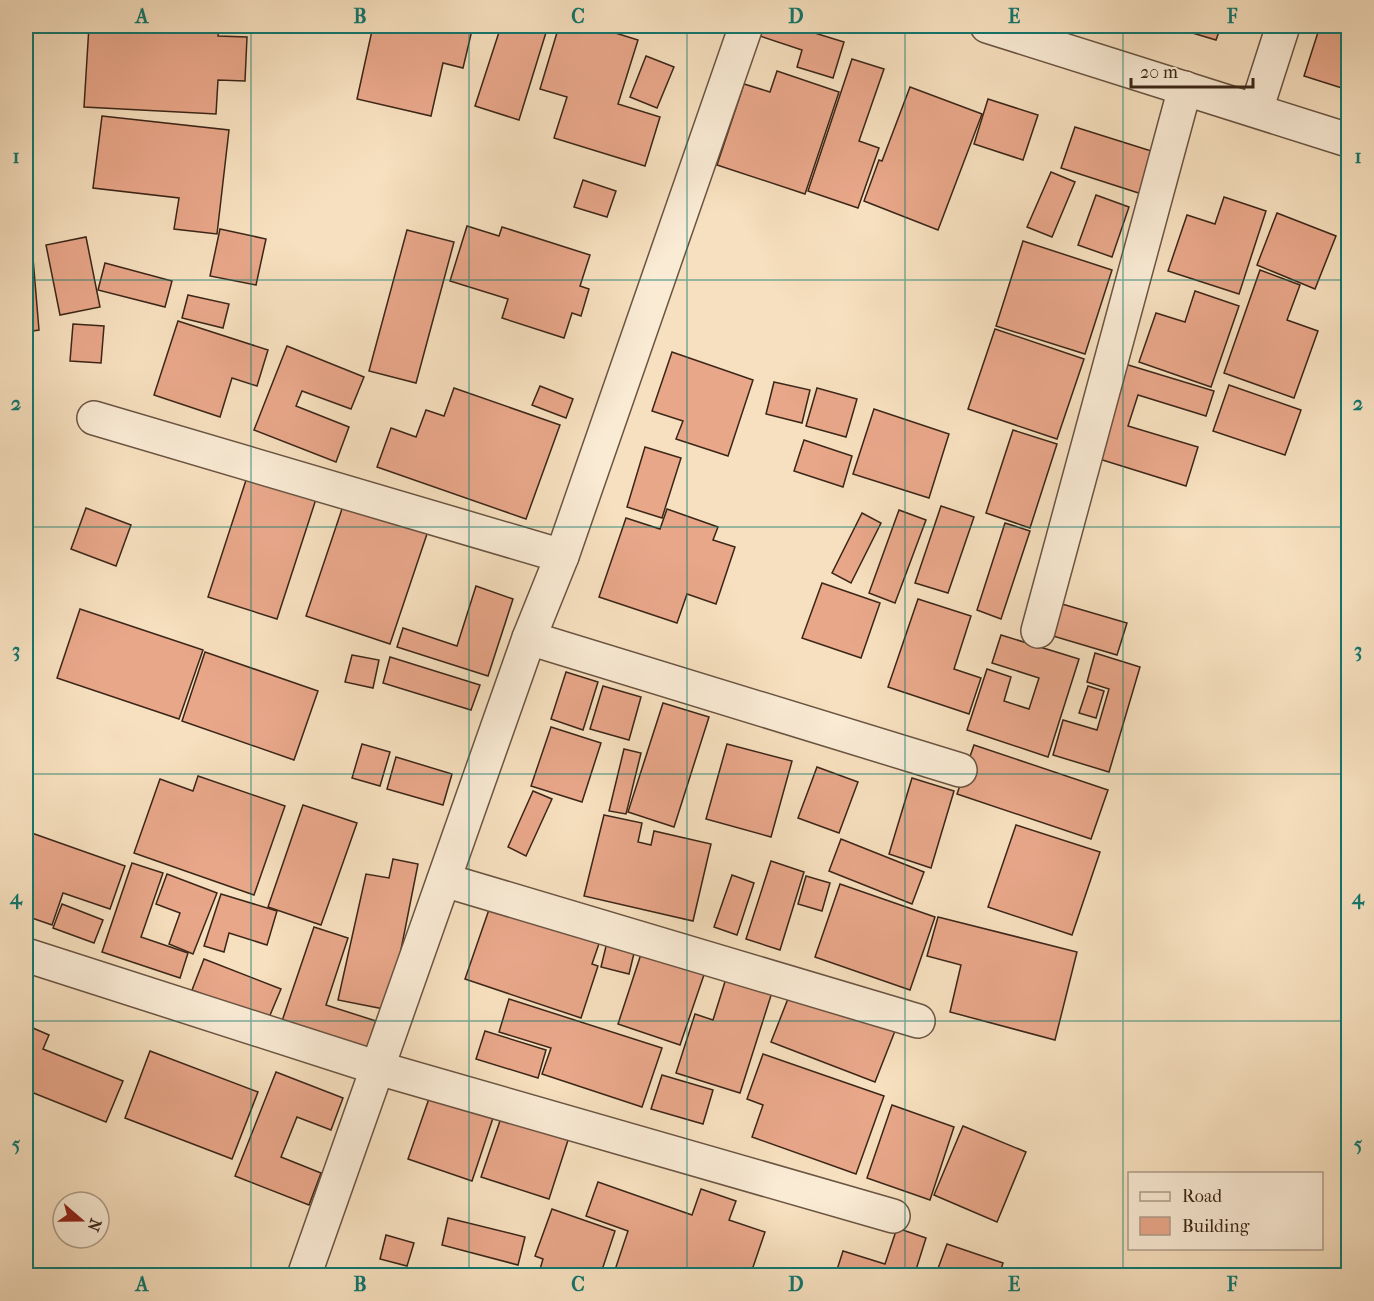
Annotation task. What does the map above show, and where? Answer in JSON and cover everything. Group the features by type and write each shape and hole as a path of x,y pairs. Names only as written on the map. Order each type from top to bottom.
{"street":[{"path":"304,1275 529,638 562,556 746,26"},
{"path":"987,26 1348,140"},
{"path":"1256,110 1283,26"},
{"path":"1038,631 1185,88"},
{"path":"94,418 562,556"},
{"path":"529,638 960,770"},
{"path":"444,880 918,1021"},
{"path":"26,955 378,1068 894,1216"}],"building":[{"path":"89,26 219,26 218,36 247,37 245,81 218,80 216,114 84,107"},
{"path":"373,26 473,26 463,68 443,63 431,116 357,99"},
{"path":"501,26 548,26 519,120 475,106"},
{"path":"559,26 593,26 638,40 618,104 660,117 645,166 554,138 567,97 540,89"},
{"path":"763,26 792,26 844,42 833,78 797,67 802,50 760,36"},
{"path":"1169,26 1221,26 1216,40"},
{"path":"1320,26 1335,26 1348,30 1348,90 1304,76"},
{"path":"646,56 674,67 657,108 630,97"},
{"path":"852,59 884,69 859,141 879,148 858,208 808,191"},
{"path":"777,71 839,92 805,194 717,165 744,84 770,92"},
{"path":"910,87 982,114 938,230 864,201"},
{"path":"988,99 1038,115 1023,160 974,144"},
{"path":"102,116 229,130 217,234 174,229 179,198 93,188"},
{"path":"1075,127 1164,155 1151,197 1061,168"},
{"path":"1051,172 1075,182 1052,237 1027,227"},
{"path":"583,180 616,191 607,217 574,207"},
{"path":"1096,195 1129,207 1112,257 1078,245"},
{"path":"1224,197 1266,211 1239,294 1168,271 1187,215 1215,224"},
{"path":"1277,213 1336,236 1315,289 1257,265"},
{"path":"467,226 499,236 502,227 590,255 580,286 589,289 581,316 572,313 564,338 502,318 508,299 450,281"},
{"path":"220,229 266,239 256,285 210,276"},
{"path":"407,230 454,242 416,383 369,371"},
{"path":"86,237 100,307 60,315 46,245"},
{"path":"1023,241 1112,270 1085,354 996,326"},
{"path":"26,246 32,246 39,330 26,332"},
{"path":"105,263 172,281 165,307 98,290"},
{"path":"1260,270 1300,285 1287,320 1318,331 1294,398 1224,373"},
{"path":"1195,291 1239,306 1211,387 1139,362 1156,313 1185,322"},
{"path":"188,295 229,304 223,328 182,318"},
{"path":"178,321 268,350 257,386 232,378 220,417 154,395"},
{"path":"73,324 104,326 101,363 70,361"},
{"path":"995,329 1084,359 1057,439 968,409"},
{"path":"287,346 364,377 351,409 302,391 296,406 349,427 336,462 254,430"},
{"path":"672,352 753,380 728,456 676,439 683,421 652,411"},
{"path":"1125,364 1214,391 1206,416 1138,395 1128,426 1198,447 1186,486 1096,458"},
{"path":"774,382 810,390 802,423 766,414"},
{"path":"1229,385 1301,410 1285,455 1213,431"},
{"path":"540,386 573,399 566,418 532,405"},
{"path":"454,388 560,425 526,519 377,467 391,428 416,437 426,410 444,416"},
{"path":"817,388 857,399 846,437 806,426"},
{"path":"874,409 949,434 929,498 853,474"},
{"path":"1013,430 1057,444 1030,528 986,513"},
{"path":"804,440 852,456 843,487 794,471"},
{"path":"645,447 681,458 662,518 627,507"},
{"path":"248,474 317,496 277,619 208,597"},
{"path":"345,500 429,528 390,644 306,616"},
{"path":"941,506 974,517 948,593 915,583"},
{"path":"86,508 131,525 116,566 71,549"},
{"path":"667,509 718,527 713,540 735,547 716,604 687,594 677,623 599,597 626,518 660,529"},
{"path":"899,510 926,520 895,603 869,593"},
{"path":"862,513 881,523 851,583 832,573"},
{"path":"1005,523 1030,531 1001,619 977,610"},
{"path":"822,583 880,603 861,658 802,638"},
{"path":"476,586 513,599 488,676 397,647 403,628 457,646"},
{"path":"918,599 971,616 954,669 981,678 969,714 888,687"},
{"path":"1062,604 1127,623 1117,655 1053,636"},
{"path":"80,609 203,650 179,719 57,678"},
{"path":"1001,635 1079,659 1048,757 967,730 987,669 1011,677 1004,701 1029,709 1039,678 992,663"},
{"path":"205,652 318,691 294,760 182,721"},
{"path":"1095,653 1140,667 1109,772 1053,755 1063,720 1097,730 1109,689 1087,682"},
{"path":"352,655 379,660 373,688 345,682"},
{"path":"390,657 480,685 471,710 383,683"},
{"path":"566,672 598,682 583,730 551,719"},
{"path":"603,686 641,697 629,740 590,729"},
{"path":"1088,686 1104,691 1096,718 1079,713"},
{"path":"663,703 709,717 674,827 628,812"},
{"path":"551,727 601,743 582,802 531,786"},
{"path":"362,744 390,752 380,786 352,778"},
{"path":"727,744 792,761 771,837 706,819"},
{"path":"974,745 1108,790 1091,839 957,794"},
{"path":"624,749 641,753 626,814 609,811"},
{"path":"396,757 452,774 443,805 387,789"},
{"path":"817,767 858,782 839,833 798,818"},
{"path":"198,776 285,806 254,895 134,853 160,779 193,791"},
{"path":"912,778 954,791 931,868 889,854"},
{"path":"533,791 552,799 526,856 508,847"},
{"path":"303,805 357,823 321,925 268,907"},
{"path":"604,815 642,823 638,842 651,845 654,831 711,844 693,921 584,896"},
{"path":"1016,825 1100,852 1072,935 988,907"},
{"path":"26,831 125,866 110,909 63,893 52,925 26,916"},
{"path":"841,839 924,872 912,904 829,871"},
{"path":"393,859 418,864 389,1010 338,1000 366,874 389,878"},
{"path":"771,861 804,872 780,950 746,939"},
{"path":"132,863 163,873 141,937 188,953 180,978 102,952"},
{"path":"167,874 217,893 193,954 169,944 180,913 156,904"},
{"path":"732,875 754,883 737,935 714,927"},
{"path":"806,876 830,883 822,911 798,904"},
{"path":"840,884 935,917 910,990 815,957"},
{"path":"221,894 277,911 267,945 229,933 224,952 204,946"},
{"path":"493,898 602,935 592,964 598,966 581,1018 465,979"},
{"path":"62,904 103,920 94,943 53,928"},
{"path":"938,917 1077,952 1055,1040 950,1012 961,965 927,956"},
{"path":"314,927 348,938 326,1005 376,1021 365,1053 281,1024"},
{"path":"608,938 636,945 629,974 601,967"},
{"path":"644,945 707,966 680,1045 618,1024"},
{"path":"204,959 281,989 268,1020 192,990"},
{"path":"728,972 774,986 740,1093 676,1073 695,1014 713,1020"},
{"path":"791,991 895,1031 875,1082 771,1042"},
{"path":"509,999 662,1048 642,1107 542,1074 551,1048 499,1032"},
{"path":"26,1025 49,1035 43,1049 123,1081 106,1122 26,1090"},
{"path":"485,1031 546,1050 538,1078 476,1059"},
{"path":"150,1051 258,1092 232,1159 125,1118"},
{"path":"763,1054 884,1096 856,1174 752,1137 763,1105 747,1099"},
{"path":"276,1072 343,1098 331,1130 297,1117 281,1157 321,1173 309,1205 235,1176"},
{"path":"662,1075 713,1090 703,1124 651,1109"},
{"path":"433,1087 496,1109 472,1181 408,1159"},
{"path":"892,1105 954,1127 930,1200 867,1178"},
{"path":"504,1109 571,1131 549,1199 481,1177"},
{"path":"963,1126 1026,1152 997,1222 934,1195"},
{"path":"598,1182 692,1215 701,1189 736,1201 729,1220 765,1232 750,1276 613,1276 628,1231 586,1216"},
{"path":"552,1209 615,1231 600,1276 538,1276 543,1259 535,1256"},
{"path":"448,1218 525,1237 518,1265 442,1245"},
{"path":"897,1228 926,1238 914,1276 835,1276 843,1251 885,1264"},
{"path":"386,1235 414,1243 407,1266 380,1259"},
{"path":"947,1244 1003,1263 999,1276 917,1276 919,1268 936,1274"}]}
